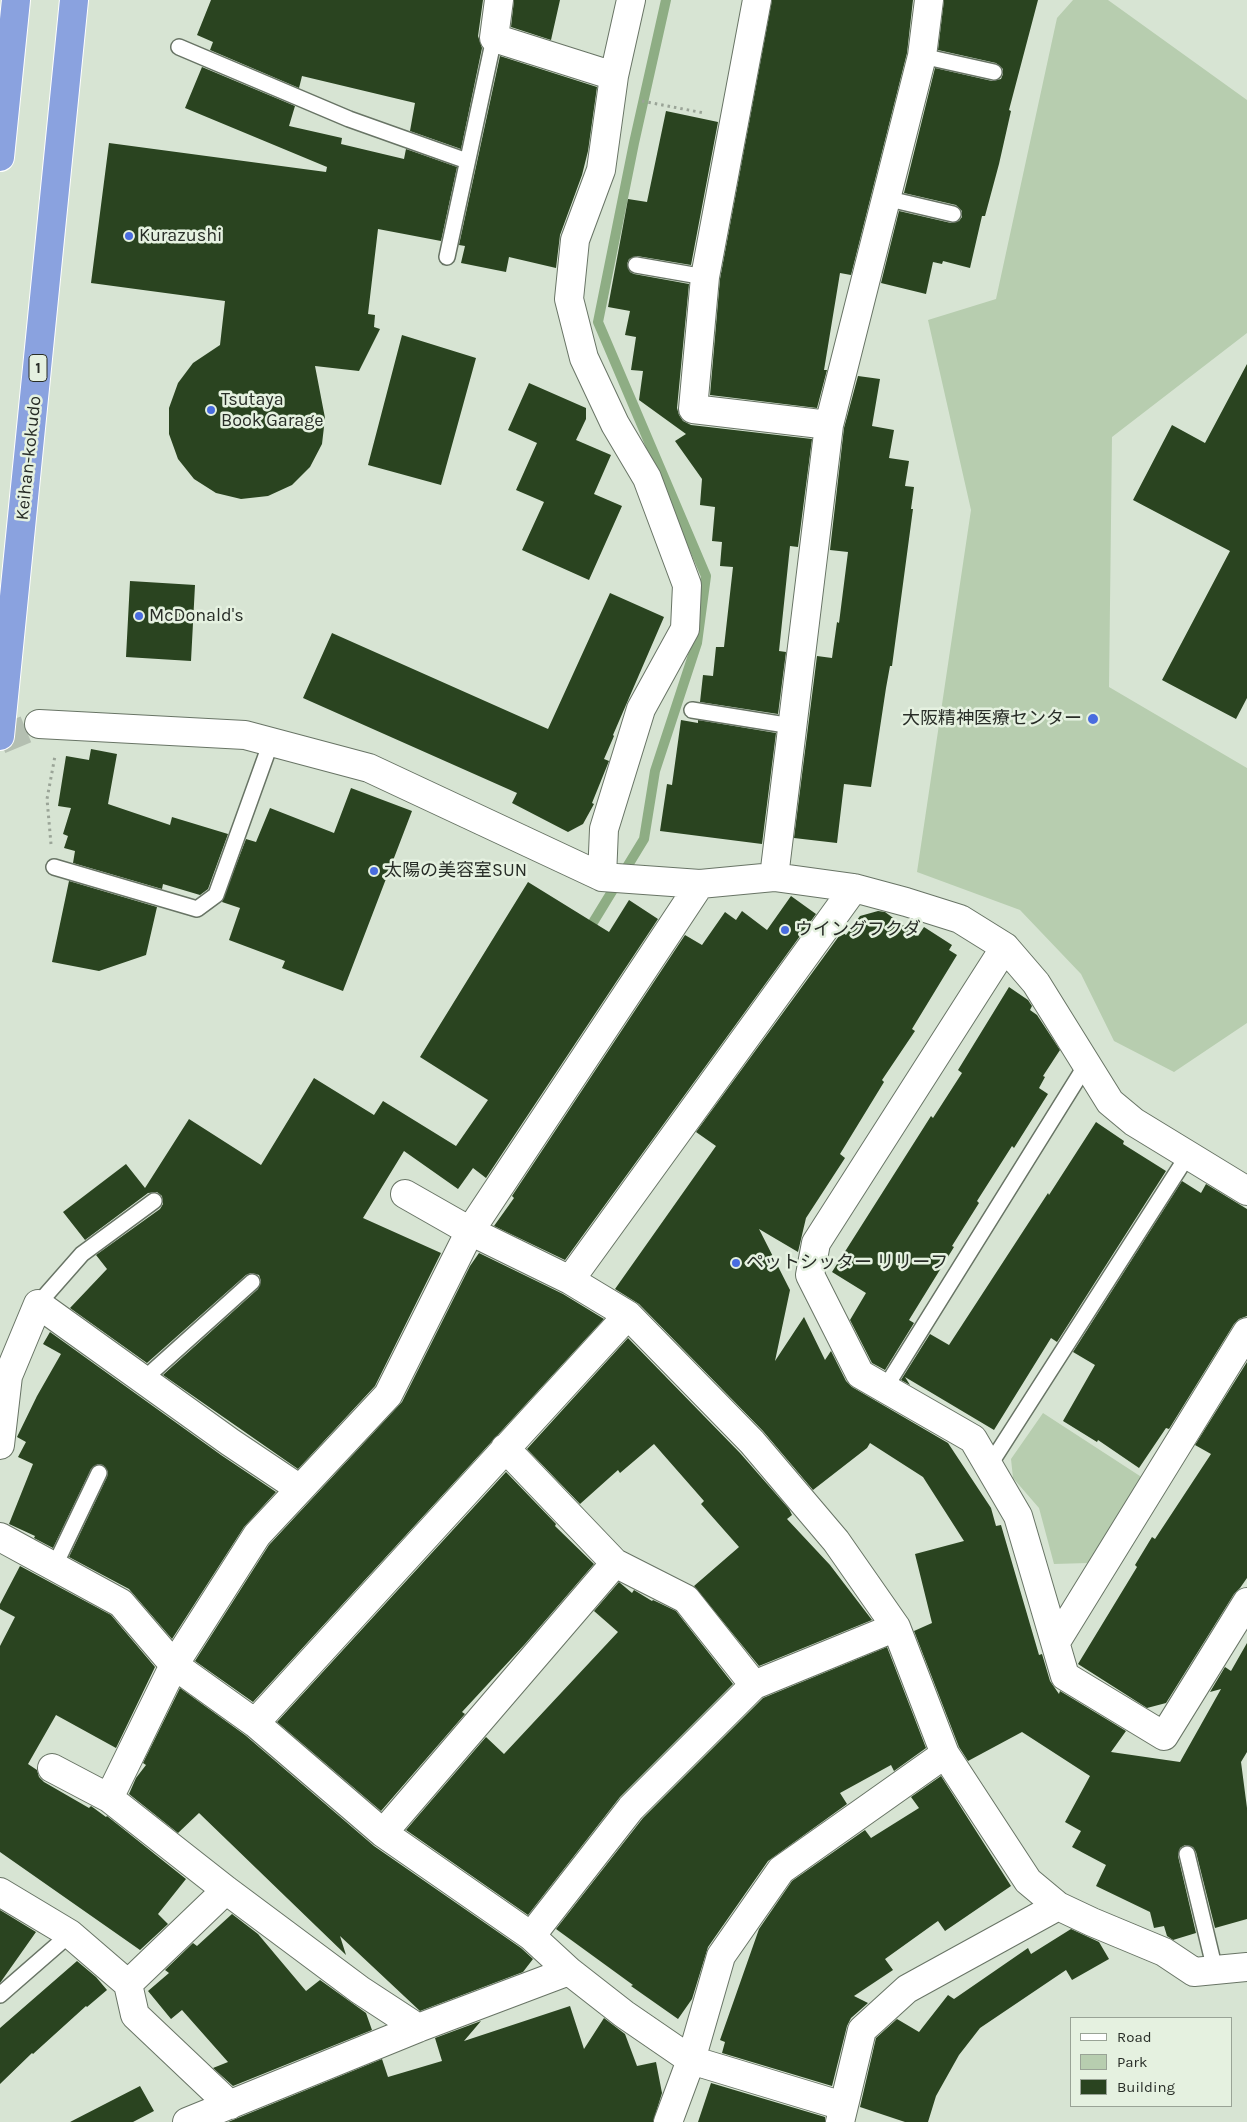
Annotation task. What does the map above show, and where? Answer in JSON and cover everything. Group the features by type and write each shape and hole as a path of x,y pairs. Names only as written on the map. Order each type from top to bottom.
{"highway":[{"path":"0,157 16,0"},
{"name":"Keihan-kokudo","path":"0,736 74,0"}],"street":[{"path":"499,0 494,38 614,76"},
{"path":"615,878 604,828 641,709 685,629 687,585 647,478 615,424 584,358 569,299 575,240 601,170 614,76 631,0"},
{"path":"757,0 705,276 693,409 829,425"},
{"path":"774,877 829,425 922,56 929,0"},
{"path":"49,725 245,735 369,768 615,878 700,884 774,877 854,888 960,919 1005,948 1036,982 1110,1102 1134,1122 1247,1191"},
{"path":"109,1798 174,1665 257,1535 388,1395 470,1232 700,884"},
{"path":"570,1280 854,888"},
{"path":"1005,948 816,1243 810,1275 860,1374 973,1440 1018,1516 1065,1676 1164,1736 1247,1602"},
{"path":"405,1194 470,1232 570,1280 628,1314 759,1450 836,1541 896,1628 945,1754 1028,1881 1058,1906 1164,1952 1194,1972 1247,1967"},
{"path":"0,1445 8,1376 38,1304 230,1442 300,1488"},
{"path":"255,1723 628,1314"},
{"path":"1056,1642 1247,1332"},
{"path":"505,1448 616,1563 686,1599 754,1685"},
{"path":"0,1537 121,1603 174,1665 255,1723 384,1833 531,1936 569,1971 624,2014 691,2060 842,2114 862,2030 906,1989 1058,1906"},
{"path":"384,1833 616,1563"},
{"path":"531,1936 631,1808 754,1685 896,1628"},
{"path":"668,2122 691,2060 721,1956 781,1870 945,1754"},
{"path":"52,1768 109,1798 226,1890 360,1990 418,2028"},
{"path":"128,1984 226,1890"},
{"path":"0,1892 70,1934 128,1984 135,2015 230,2105"},
{"path":"186,2122 418,2028 569,1971"}],"lane":[{"path":"447,257 494,38"},
{"path":"179,47 349,118 467,161"},
{"path":"922,56 994,72"},
{"path":"885,198 953,214"},
{"path":"636,265 705,276"},
{"path":"692,710 792,726"},
{"path":"54,867 197,909 216,895 271,742"},
{"path":"885,1388 1086,1065"},
{"path":"989,1466 1188,1155"},
{"path":"38,1304 82,1254 154,1201"},
{"path":"143,1380 252,1282"},
{"path":"54,1567 99,1473"},
{"path":"1187,1854 1215,1970"},
{"path":"0,1995 70,1934"}],"path":[{"path":"651,102 734,119"},
{"path":"49,725 47,799 54,867"}],"green space":[{"name":"大阪精神医療センター","path":"1073,0 1108,0 1247,100 1247,333 1112,437 1109,687 1247,768 1247,1023 1174,1072 1114,1041 1081,974 1020,910 917,872 971,510 928,320 996,299 1057,18"},
{"path":"1043,1413 1143,1478 1088,1563 1054,1564 1039,1508 1013,1478 1011,1459"}],"building":[{"path":"211,0 483,0 478,36 482,48 461,149 410,131 415,103 302,76 299,88 210,50 213,42 197,35"},
{"path":"514,0 560,0 551,40 511,27"},
{"path":"772,0 913,0 907,53 851,275 840,273 824,370 827,370 817,408 710,395 720,279"},
{"path":"944,0 1038,0 1009,110 1011,111 999,164 985,216 982,216 970,268 943,261 942,264 933,262 926,294 881,283 899,211 951,223 959,221 962,217 962,211 956,205 904,193 935,68 992,81 1001,79 1003,74 1003,69 996,63 938,50"},
{"path":"500,56 597,87 588,151 582,175 560,235 556,268 509,257 506,272 461,263 465,246 459,245"},
{"path":"202,67 295,106 289,126 342,138 341,144 404,159 406,149 457,167 441,241 378,229 368,314 375,315 374,327 380,329 359,371 315,366 325,418 322,444 310,467 292,485 268,496 241,499 216,493 194,479 178,459 169,434 169,408 178,383 193,363 220,345 225,301 91,283 109,143 326,172 327,167 185,108"},
{"path":"666,111 718,122 691,265 637,256 629,259 627,264 630,272 634,274 689,284 677,408 679,415 683,421 691,425 812,439 798,547 790,546 779,651 786,652 778,714 700,702 703,675 713,676 716,647 724,647 733,567 720,566 722,542 712,541 715,507 700,505 702,479 675,441 686,434 639,400 643,371 631,370 636,337 625,335 630,311 608,307 628,199 647,202"},
{"path":"402,335 476,358 441,485 368,465"},
{"path":"1247,364 1247,698 1236,719 1162,680 1230,551 1133,500 1172,425 1205,443"},
{"path":"858,376 880,379 872,426 894,430 889,458 909,461 905,486 914,487 911,509 913,509 892,666 890,666 886,688 871,787 844,784 837,843 794,838 817,656 832,658 837,622 839,623 848,552 830,550 844,428"},
{"path":"529,383 586,408 586,419 576,440 611,455 594,494 622,506 589,580 522,550 544,502 516,490 537,443 508,430"},
{"path":"130,581 195,585 191,661 126,657"},
{"path":"610,593 664,617 604,759 609,761 592,803 594,804 583,824 568,832 512,803 517,793 303,698 332,633 548,729"},
{"path":"681,720 698,723 698,720 776,733 762,844 660,831 667,784 672,785"},
{"path":"91,749 117,754 108,804 170,825 172,817 228,834 208,889 200,895 163,884 162,889 73,863 75,851 64,848 68,836 63,834 71,808 58,806 66,756 89,760"},
{"path":"351,788 412,811 343,991 282,968 285,961 229,940 240,908 222,902 246,839 256,842 270,808 334,833"},
{"path":"69,881 157,907 146,955 99,971 52,962"},
{"path":"528,882 609,932 629,900 658,919 486,1178 473,1168 458,1189 404,1151 363,1218 441,1253 375,1386 298,1469 163,1375 258,1289 261,1281 259,1275 251,1273 246,1275 147,1363 70,1308 107,1269 96,1255 160,1209 163,1204 162,1196 157,1192 148,1193 85,1240 63,1212 126,1164 145,1188 189,1119 261,1165 314,1078 374,1115 383,1101 456,1146 488,1100 420,1057"},
{"path":"791,896 816,914 565,1260 494,1226 685,935 702,945 725,912 736,920 742,911 767,930"},
{"path":"878,911 885,912 918,936 924,927 952,945 949,950 957,955 912,1029 915,1031 882,1080 884,1082 840,1154 845,1158 806,1218 798,1252 759,1229 790,1290 775,1361 804,1317 825,1360 831,1351 846,1381 852,1387 948,1443 991,1508 996,1526 1001,1525 1039,1655 1042,1654 1050,1681 1059,1694 1060,1691 1126,1731 1111,1752 1180,1762 1221,1689 1210,1692 1225,1667 1231,1671 1247,1643 1247,1752 1241,1762 1247,1808 1247,1919 1215,1928 1196,1852 1193,1847 1185,1845 1180,1848 1178,1856 1196,1933 1173,1940 1167,1936 1164,1926 1154,1928 1150,1912 1096,1886 1106,1865 1072,1847 1081,1831 1065,1822 1090,1776 1022,1732 968,1761 959,1747 914,1631 932,1623 915,1554 964,1541 923,1477 870,1443 867,1448 813,1490 763,1431 639,1304 615,1289 716,1146 696,1132 842,932 846,935 860,916"},
{"path":"1009,987 1028,1000 1032,1006 1030,1010 1037,1015 1060,1050 1043,1076 1045,1077 1039,1088 1048,1094 1014,1148 1012,1146 977,1201 979,1203 952,1246 954,1247 909,1320 914,1323 885,1370 872,1363 850,1320 866,1293 832,1272 931,1116 933,1118 962,1073 958,1070"},
{"path":"1096,1122 1124,1141 1123,1144 1166,1171 1057,1342 1051,1338 994,1430 905,1377 910,1385 901,1380 930,1334 949,1345"},
{"path":"1182,1181 1201,1193 1206,1184 1247,1209 1247,1316 1239,1319 1234,1324 1169,1429 1166,1428 1139,1468 1098,1440 1097,1442 1063,1421 1095,1365 1073,1352"},
{"path":"479,1253 563,1294 604,1319 253,1702 195,1661 269,1545 402,1402 470,1266"},
{"path":"50,1332 221,1455 276,1492 244,1527 172,1639 129,1589 69,1557 107,1477 108,1472 103,1465 98,1464 91,1469 53,1548 34,1538 35,1536 9,1524 33,1464 18,1457 26,1442 17,1437 37,1396 61,1354 43,1344"},
{"path":"628,1338 740,1453 789,1509 792,1515 787,1519 830,1565 872,1620 759,1666 694,1586 739,1547 701,1504 704,1501 654,1444 620,1473 618,1470 580,1504 527,1449"},
{"path":"1247,1362 1247,1578 1234,1594 1166,1703 1147,1708 1078,1664 1137,1567 1135,1565 1152,1537 1155,1539 1211,1454 1195,1445"},
{"path":"506,1472 556,1524 555,1526 594,1564 525,1644 462,1712 465,1714 381,1811 277,1722"},
{"path":"20,1566 111,1615 155,1667 116,1748 56,1715 28,1764 37,1770 39,1777 44,1782 89,1808 91,1806 107,1816 186,1879 158,1914 168,1924 140,1950 0,1852 0,1646 15,1617 0,1609 0,1604"},
{"path":"619,1582 632,1593 634,1590 652,1601 676,1611 733,1684 620,1797 528,1915 406,1830 486,1737 504,1754 618,1632 594,1611"},
{"path":"887,1647 926,1748 894,1771 891,1765 840,1793 847,1804 768,1861 708,1947 692,1999 678,2019 556,1929 643,1818 763,1698"},
{"path":"180,1688 245,1735 374,1846 521,1948 533,1959 523,1972 420,2011 340,1936 346,1955 199,1813 178,1833 129,1794 136,1778 146,1765 143,1763"},
{"path":"941,1776 1011,1886 945,1931 938,1921 885,1959 893,1970 854,1996 868,2003 851,2018 847,2026 832,2086 722,2053 725,2042 720,2040 759,1929 792,1881 865,1830 871,1838 919,1808 911,1797"},
{"path":"0,1910 36,1932 0,1983"},
{"path":"232,1914 258,1934 306,1991 320,1980 366,2013 372,2030 233,2086 213,2068 228,2062 182,2010 171,2019 148,1991 169,1973 165,1970 193,1943 197,1946"},
{"path":"1071,1929 1099,1942 1109,1959 1072,1980 1066,1970 980,2028 959,2055 936,2096 928,2122 905,2122 860,2107 876,2038 897,2019 919,2032 948,1995 954,1999 1028,1948 1031,1954"},
{"path":"77,1961 96,1977 107,1990 32,2053 0,2084 0,2028"},
{"path":"570,2006 584,2049 604,2018 625,2034 637,2066 656,2062 662,2093 653,2122 228,2122 382,2059 388,2077 442,2061 435,2038 481,2021 464,2041"},
{"path":"711,2083 825,2117 825,2122 698,2122"},
{"path":"140,2086 154,2111 133,2122 70,2122"}],"waterway":[{"path":"586,934 644,839 655,771 697,643 706,576 598,322 634,143 666,0"}],"tunnel":[{"path":"0,740 39,724"}],"place":[{"name":"Kurazushi","path":"129,236"},
{"name":"Tsutaya Book Garage","path":"211,410"},
{"name":"McDonald's","path":"139,616"},
{"name":"大阪精神医療センター","path":"1093,719"},
{"name":"太陽の美容室SUN","path":"374,871"},
{"name":"ウイングフクダ","path":"785,930"},
{"name":"ペットシッター リリーフ","path":"736,1263"}]}
